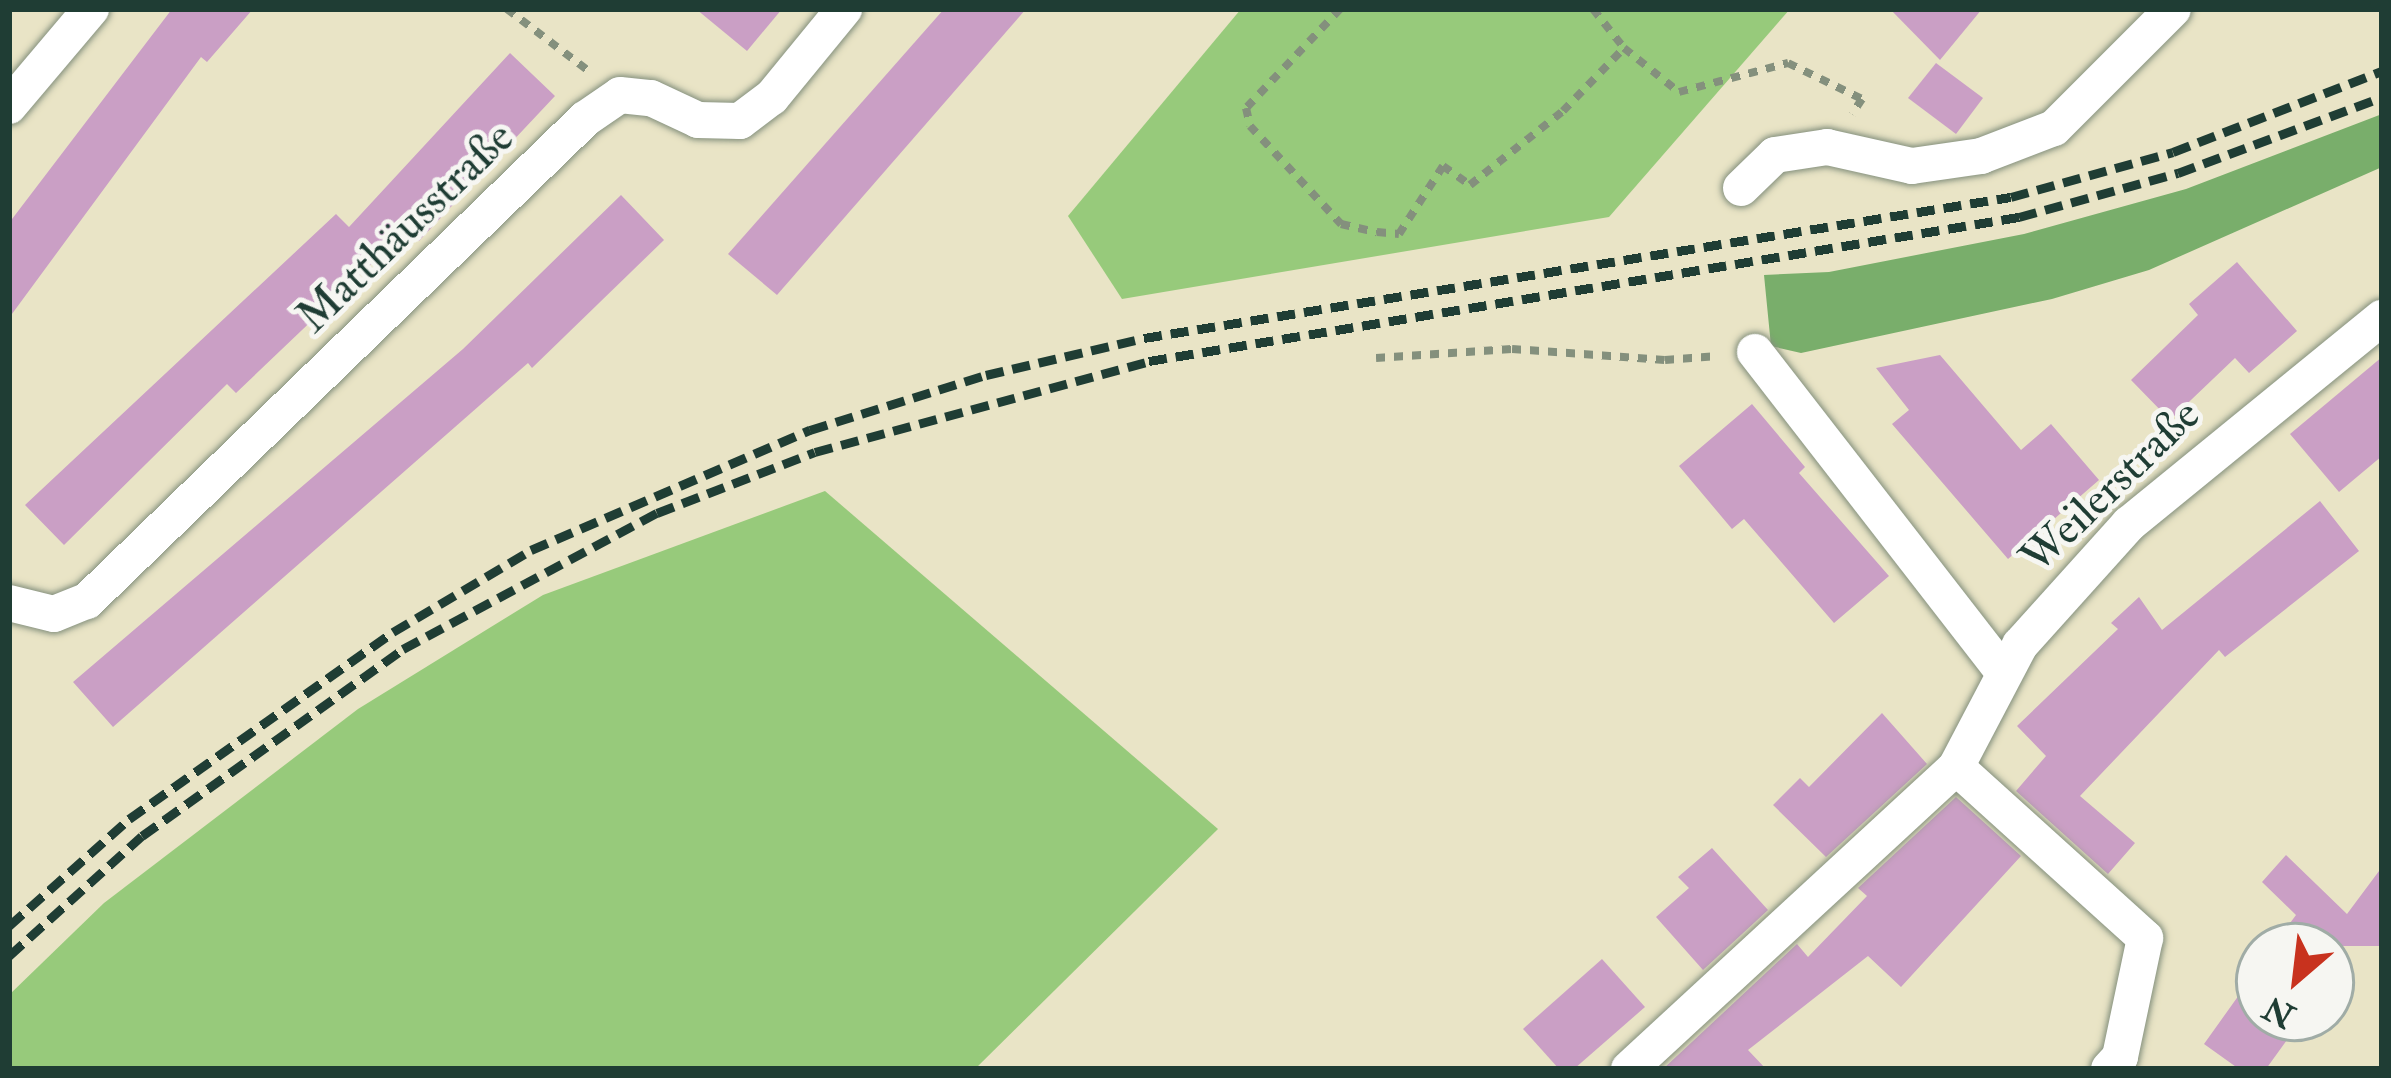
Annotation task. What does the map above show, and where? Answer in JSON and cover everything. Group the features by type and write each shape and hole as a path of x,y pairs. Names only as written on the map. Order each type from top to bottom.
{"street":[{"path":"9,106 91,9"},
{"path":"620,95 651,98 698,120 740,121 772,97 844,9"},
{"path":"1741,188 1775,155 1827,148 1912,166 1981,155 2054,128 2173,9"},
{"name":"Matthäusstraße","path":"9,603 54,614 87,601 584,119 620,95"},
{"name":"Weilerstraße","path":"1630,1069 1956,767 2003,672 2129,524 2382,318"},
{"path":"1756,352 2003,672"},
{"path":"1956,767 2145,938 2120,1057 2109,1069"}],"path":[{"path":"507,9 620,95"},
{"path":"1340,9 1246,108 1250,126 1341,224 1377,232 1399,234 1443,166 1469,185 1563,111 1624,48"},
{"path":"1593,9 1624,48 1679,92 1788,63 1862,99 1827,148"},
{"path":"1376,358 1512,349 1666,360 1756,352"}],"green space":[{"path":"1241,9 1790,9 1609,217 1122,299 1068,216"},
{"path":"2382,114 2382,167 2149,270 2052,299 1801,353 1771,346 1764,275 1829,272 2024,234 2186,189"},
{"path":"825,491 1218,829 975,1069 9,1069 9,995 104,903 358,709 543,595"}],"building":[{"path":"172,9 253,9 207,62 201,57 9,318 9,223"},
{"path":"696,9 782,9 747,51"},
{"path":"944,9 1026,9 777,295 728,254"},
{"path":"1890,9 1982,9 1940,60"},
{"path":"510,53 555,96 419,241 407,230 236,393 227,384 64,545 25,505 336,214 349,227"},
{"path":"1936,63 1983,98 1956,134 1908,98"},
{"path":"621,195 664,240 532,368 528,363 113,727 73,682 463,349"},
{"path":"2237,262 2297,331 2249,373 2235,358 2170,420 2131,380 2198,315 2189,304"},
{"path":"1940,355 2021,450 2051,424 2099,480 2008,559 1892,424 1909,410 1876,368"},
{"path":"2382,357 2382,456 2339,492 2290,434"},
{"path":"1752,404 1805,467 1799,473 1889,576 1834,623 1744,519 1732,529 1679,466"},
{"path":"2320,501 2359,551 2225,657 2219,650 2080,796 2135,843 2108,874 2016,791 2046,756 2017,726 2118,629 2111,623 2139,597 2162,630"},
{"path":"1882,713 1927,764 1826,857 1773,805 1800,778 1809,787"},
{"path":"1956,797 2021,856 1901,987 1868,956 1748,1050 1766,1069 1663,1069 1797,944 1808,957 1867,896 1858,888"},
{"path":"1712,848 1768,910 1703,970 1656,917 1689,888 1678,877"},
{"path":"2286,855 2347,914 2382,867 2382,946 2355,946 2355,922 2291,922 2296,915 2262,882"},
{"path":"1602,959 1645,1007 1574,1069 1559,1069 1523,1029"},
{"path":"2235,1001 2235,1042 2286,1042 2266,1069 2239,1069 2204,1044"}],"railway":[{"path":"9,926 129,819 393,632 531,550 810,430 986,375 1144,338 2011,197 2173,152 2382,71"},
{"path":"9,956 142,836 403,649 657,513 815,452 1149,361 2019,217 2178,173 2382,97"}]}
